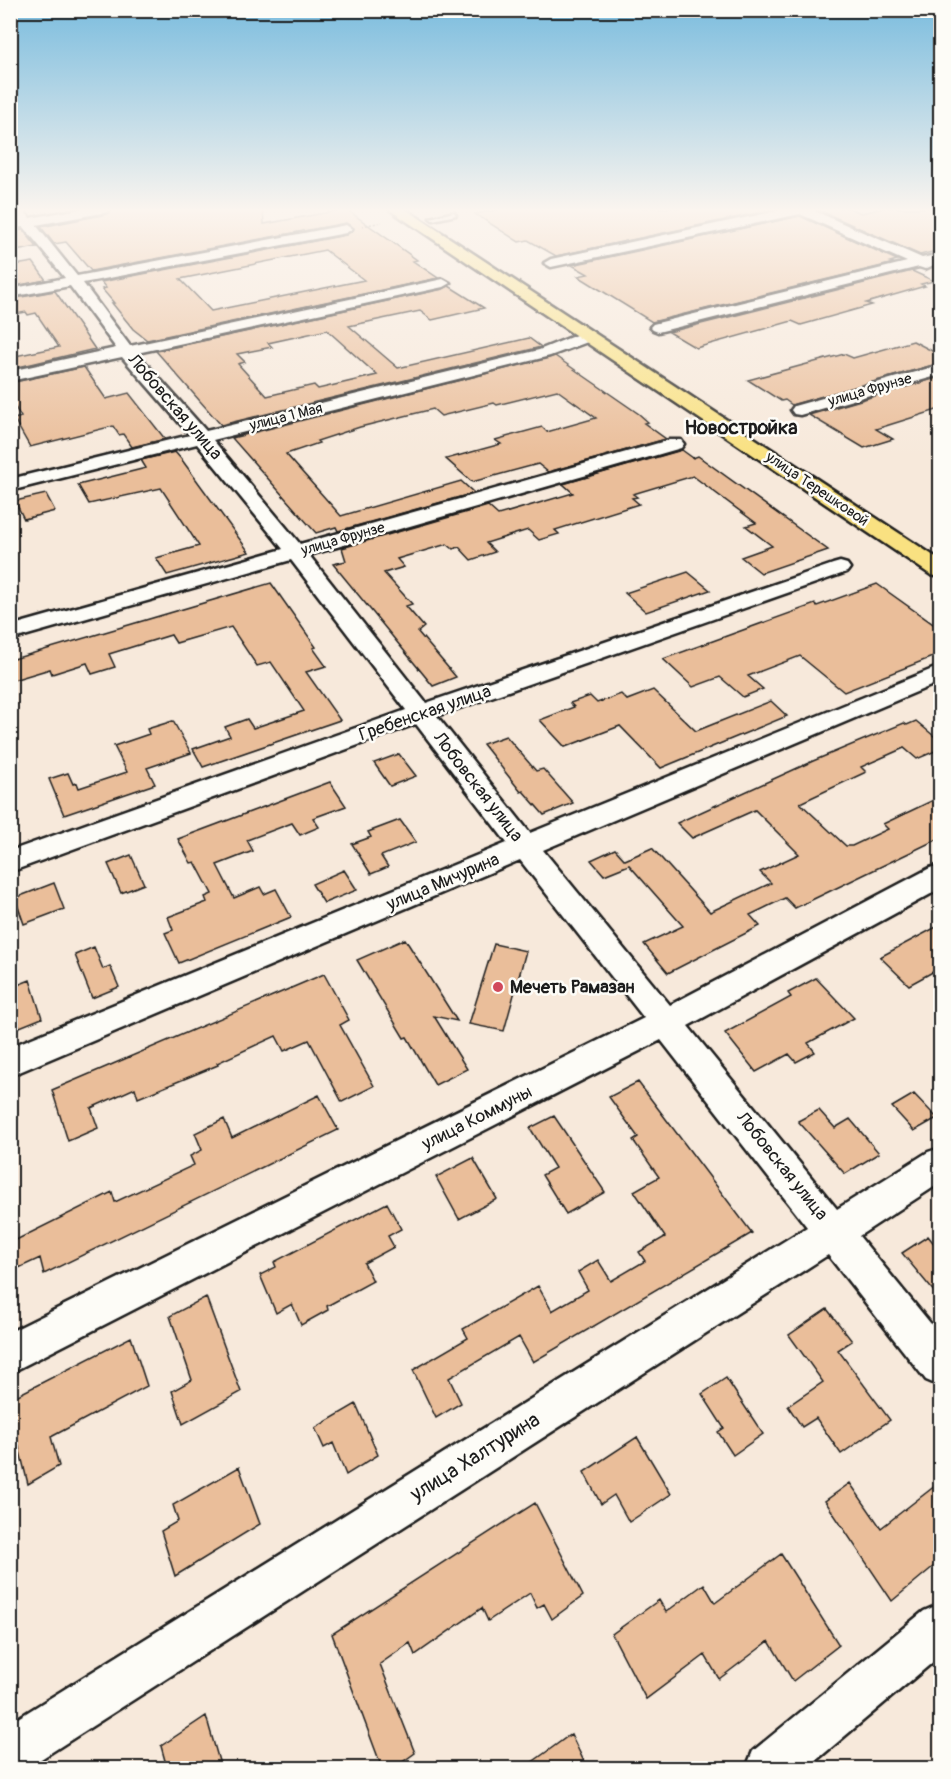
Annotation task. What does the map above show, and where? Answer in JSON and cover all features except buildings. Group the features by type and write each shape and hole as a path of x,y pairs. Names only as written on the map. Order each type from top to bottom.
{"main road":[{"name":"улица Терешковой","path":"519,291 940,570"},
{"name":"улица Терешковой","path":"552,291 791,449"}],"street":[{"name":"Лобовская улица","path":"72,291 202,438 297,552 526,848 940,1366"},
{"path":"10,376 406,291"},
{"path":"658,327 805,291"},
{"name":"улица 1 Мая","path":"10,485 562,349 569,341 588,337"},
{"name":"улица Фрунзе","path":"800,410 940,370"},
{"name":"улица Фрунзе","path":"10,633 675,444"},
{"name":"Гребенская улица","path":"10,862 422,713 840,568"},
{"name":"улица Мичурина","path":"10,1062 940,673"},
{"name":"улица Коммуны","path":"10,1353 667,1022 940,876"},
{"name":"улица Халтурина","path":"10,1752 940,1164"},
{"path":"771,1768 940,1627"}],"place":[{"name":"Мечеть Рамазан","path":"498,987"}],"district":[{"name":"Новостройка","path":"741,427"}]}
